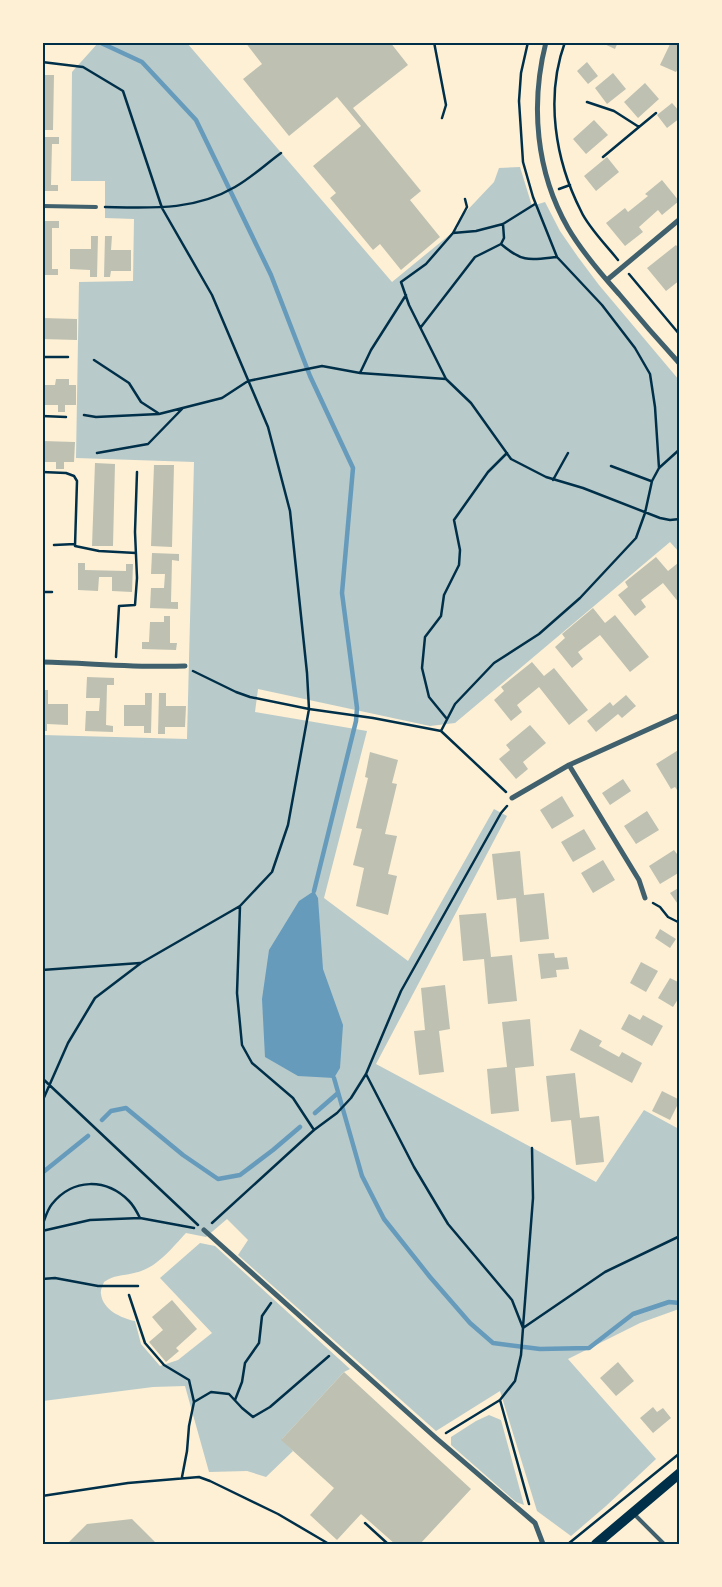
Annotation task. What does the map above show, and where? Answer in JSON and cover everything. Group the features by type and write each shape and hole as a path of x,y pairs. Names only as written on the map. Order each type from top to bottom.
{"main road":[{"path":"596,1544 680,1473"}],"street":[{"path":"546,42 538,93 537,121 540,151 545,174 568,227 607,280 680,364"},
{"path":"607,280 680,219"},
{"path":"42,662 157,667 185,666"},
{"path":"512,798 569,765 680,715"},
{"path":"569,765 639,880 645,898"},
{"path":"204,1230 436,1438 535,1523 543,1544"}],"lane":[{"path":"42,206 96,207"},
{"path":"632,1512 664,1544"}],"path":[{"path":"434,42 446,105 442,118"},
{"path":"565,42 557,76 555,118 560,159 581,213 622,266 680,335"},
{"path":"42,62 84,67 123,91 162,208 212,295 268,427 290,511 309,709 288,825 272,872 240,906 141,963 95,998 68,1043 51,1086 42,1102"},
{"path":"587,102 614,111 639,127"},
{"path":"603,158 656,113"},
{"path":"96,207 162,208 198,203 237,186 281,152"},
{"path":"465,199 468,207 452,233 426,264 401,282 420,327 446,379 470,403 511,459 522,466 553,480 583,488 645,513 670,520 680,519"},
{"path":"452,233 476,231 504,224 535,204"},
{"path":"420,327 475,257 501,244 504,238 504,224"},
{"path":"501,244 515,256 532,259 557,256"},
{"path":"360,373 371,350 406,295"},
{"path":"42,357 68,357"},
{"path":"94,360 129,383 141,402 159,414"},
{"path":"84,415 96,417 159,414 222,398 248,381 322,366 360,373 446,379"},
{"path":"97,453 148,444 183,408"},
{"path":"42,416 66,417"},
{"path":"441,731 455,704 494,663 539,634 580,598 636,538 645,513 652,481 659,468 680,449"},
{"path":"447,718 430,697 422,668 424,637 441,616 444,596 459,565 460,550 454,520 488,472 507,453"},
{"path":"553,480 568,453"},
{"path":"611,466 652,481"},
{"path":"42,472 66,473 74,476 77,481 75,544"},
{"path":"115,664 119,606 136,605 135,532 137,472"},
{"path":"54,545 75,544 75,546 99,552 136,553"},
{"path":"42,592 52,592"},
{"path":"185,666 236,692 250,697 441,731 512,798 501,813 401,991 366,1074 351,1098 337,1113 314,1130 204,1230"},
{"path":"645,898 660,907 668,917 680,923"},
{"path":"240,906 237,993 242,1044 252,1063 293,1098 314,1130"},
{"path":"42,970 141,963"},
{"path":"366,1074 414,1167 448,1224 512,1300 523,1328"},
{"path":"42,1078 204,1230"},
{"path":"436,1438 500,1400 514,1381 521,1356 523,1339 533,1198 532,1148"},
{"path":"42,1226 50,1206 64,1192 83,1184 103,1184 118,1192 131,1202 140,1218"},
{"path":"42,1231 90,1220 140,1218 204,1230"},
{"path":"523,1328 604,1272 680,1236"},
{"path":"42,1279 55,1278 98,1286 138,1286"},
{"path":"129,1294 145,1343 164,1365 189,1380 194,1402 182,1477"},
{"path":"235,1400 242,1382 245,1363 259,1344 262,1316 276,1295"},
{"path":"194,1402 211,1392 229,1394 253,1417 270,1407 337,1350"},
{"path":"500,1400 535,1523"},
{"path":"568,1544 680,1453"},
{"path":"42,1496 128,1483 199,1477 210,1480 278,1514 329,1544"},
{"path":"365,1523 388,1544"}],"shaded area":[{"path":"98,43 187,43 392,282 458,228 459,219 494,182 499,168 520,167 532,206 545,202 560,231 599,285 679,380 679,552 670,542 455,723 430,726 258,689 255,712 367,731 324,898 408,961 494,809 507,816 376,1064 596,1182 644,1110 679,1129 679,1309 640,1323 568,1359 656,1459 571,1536 537,1511 500,1391 436,1431 238,1255 248,1240 227,1219 206,1237 186,1233 163,1258 142,1271 115,1277 104,1282 101,1291 102,1300 109,1309 124,1318 135,1321 141,1344 160,1366 178,1360 212,1333 160,1278 200,1243 215,1246 350,1369 344,1372 282,1439 293,1451 266,1477 247,1471 209,1472 185,1386 153,1387 43,1401 43,735 187,739 194,462 76,458 79,282 133,281 134,219 105,218 105,181 71,181 72,72"},
{"path":"489,1415 501,1420 524,1505 516,1502 451,1445 451,1437"}],"water":[{"path":"314,891 318,898 323,969 343,1025 340,1068 334,1078 298,1076 265,1057 262,999 269,950 299,901"}],"building":[{"path":"245,42 390,42 408,65 353,108 421,191 410,200 440,237 401,270 380,244 373,250 330,198 336,193 313,166 361,126 337,97 289,136 243,79 262,64"},
{"path":"600,42 618,42 615,49"},
{"path":"671,42 679,46 680,65 676,72 660,65"},
{"path":"587,62 598,76 588,84 577,71"},
{"path":"613,73 626,89 607,104 595,88"},
{"path":"42,75 54,75 53,130 42,130"},
{"path":"645,83 659,99 638,118 624,102"},
{"path":"672,103 680,112 680,118 667,128 657,115"},
{"path":"594,120 608,135 586,154 573,139"},
{"path":"42,137 59,137 59,144 52,144 51,185 58,185 58,191 42,191 42,171 45,171 45,157 42,157"},
{"path":"607,157 619,172 596,191 584,176"},
{"path":"662,180 679,201 662,215 658,210 639,227 643,232 625,246 606,223 625,208 628,212 648,196 645,194"},
{"path":"42,221 59,221 59,228 52,228 52,269 58,269 58,275 42,275 42,255 45,255 45,241 42,241"},
{"path":"91,236 98,236 97,277 90,277 90,270 70,269 70,249 91,249"},
{"path":"105,236 112,236 111,250 131,250 131,271 111,271 110,277 104,277"},
{"path":"676,245 680,250 680,280 666,291 647,268"},
{"path":"42,318 77,319 77,340 42,339"},
{"path":"56,379 69,379 69,385 76,385 76,405 65,405 65,412 58,412 58,405 42,405 42,385 55,385"},
{"path":"42,441 75,442 74,462 64,462 64,469 56,469 56,462 42,462"},
{"path":"95,463 115,464 113,546 92,546"},
{"path":"154,465 174,465 172,547 151,546"},
{"path":"152,553 179,554 179,561 172,560 171,602 178,602 178,609 150,608 151,588 164,588 165,574 151,574"},
{"path":"656,557 668,571 678,563 680,565 680,604 663,583 641,600 646,607 635,616 618,595 628,587 625,582"},
{"path":"78,563 85,563 85,570 126,571 126,564 133,564 132,592 112,591 112,577 99,577 98,591 78,590"},
{"path":"593,608 605,623 615,615 649,657 630,672 600,635 578,652 583,659 572,668 555,647 565,638 562,634"},
{"path":"164,616 170,616 170,643 177,643 176,650 142,649 142,642 149,642 150,622 164,622"},
{"path":"532,662 544,676 554,668 588,710 569,725 539,687 517,705 522,712 511,721 494,700 504,691 501,687"},
{"path":"87,677 114,678 114,685 107,685 106,725 113,726 113,732 85,731 86,711 99,711 100,698 86,698"},
{"path":"42,690 48,690 48,704 68,704 68,725 47,724 47,731 42,731"},
{"path":"145,693 152,693 151,733 144,733 144,726 124,726 124,705 145,705"},
{"path":"159,693 166,693 166,706 186,706 185,727 165,727 165,734 158,734"},
{"path":"626,695 636,706 622,718 618,714 596,732 587,721 610,702 613,706"},
{"path":"530,725 546,743 523,762 528,769 516,779 499,759 510,750 506,745"},
{"path":"680,749 680,794 675,787 671,789 656,764"},
{"path":"370,752 398,760 392,783 397,784 385,834 397,836 388,874 397,876 388,915 356,906 364,868 353,865 362,829 356,828 368,778 365,777"},
{"path":"623,779 631,791 610,805 602,793"},
{"path":"562,796 574,816 552,829 540,810"},
{"path":"647,811 659,830 636,844 624,826"},
{"path":"584,829 596,849 573,862 561,842"},
{"path":"674,850 680,858 680,872 660,884 649,866"},
{"path":"520,851 524,895 544,893 549,939 520,942 516,898 497,900 492,854"},
{"path":"603,860 615,880 593,893 581,873"},
{"path":"680,887 680,907 670,893"},
{"path":"486,913 491,957 512,955 517,1001 488,1004 484,959 463,961 459,915"},
{"path":"660,929 676,939 670,948 655,938"},
{"path":"554,953 555,958 567,957 569,969 556,970 557,977 541,979 538,954"},
{"path":"641,962 658,971 646,992 630,983"},
{"path":"670,978 680,983 680,996 673,1007 658,998"},
{"path":"445,985 450,1029 439,1031 444,1072 419,1075 414,1031 425,1030 421,988"},
{"path":"629,1014 640,1020 643,1015 663,1026 652,1046 621,1029"},
{"path":"530,1019 534,1066 515,1068 519,1111 491,1114 487,1069 507,1067 502,1022"},
{"path":"580,1029 602,1041 599,1046 619,1057 622,1052 642,1063 632,1083 570,1050"},
{"path":"575,1073 580,1118 599,1116 604,1162 576,1165 571,1120 551,1122 546,1076"},
{"path":"662,1091 680,1100 670,1120 652,1111"},
{"path":"172,1300 197,1329 176,1348 179,1351 166,1362 149,1342 163,1330 152,1317"},
{"path":"618,1362 634,1381 616,1396 600,1378"},
{"path":"344,1372 471,1489 420,1544 395,1544 361,1514 337,1540 310,1515 334,1488 281,1440"},
{"path":"653,1407 657,1412 663,1408 671,1418 653,1433 640,1418"},
{"path":"132,1519 157,1544 67,1544 87,1524"}],"waterway":[{"path":"99,42 142,62 196,120 271,275 310,376 353,468 342,593 357,708 356,721 314,891"},
{"path":"334,1078 362,1176 384,1219 430,1277 470,1323 493,1343 540,1349 589,1348 633,1314 669,1302 680,1303"},
{"path":"315,1113 338,1093"},
{"path":"102,1120 111,1111 126,1108 183,1155 218,1179 240,1175 300,1127"},
{"path":"42,1173 88,1136"}]}
